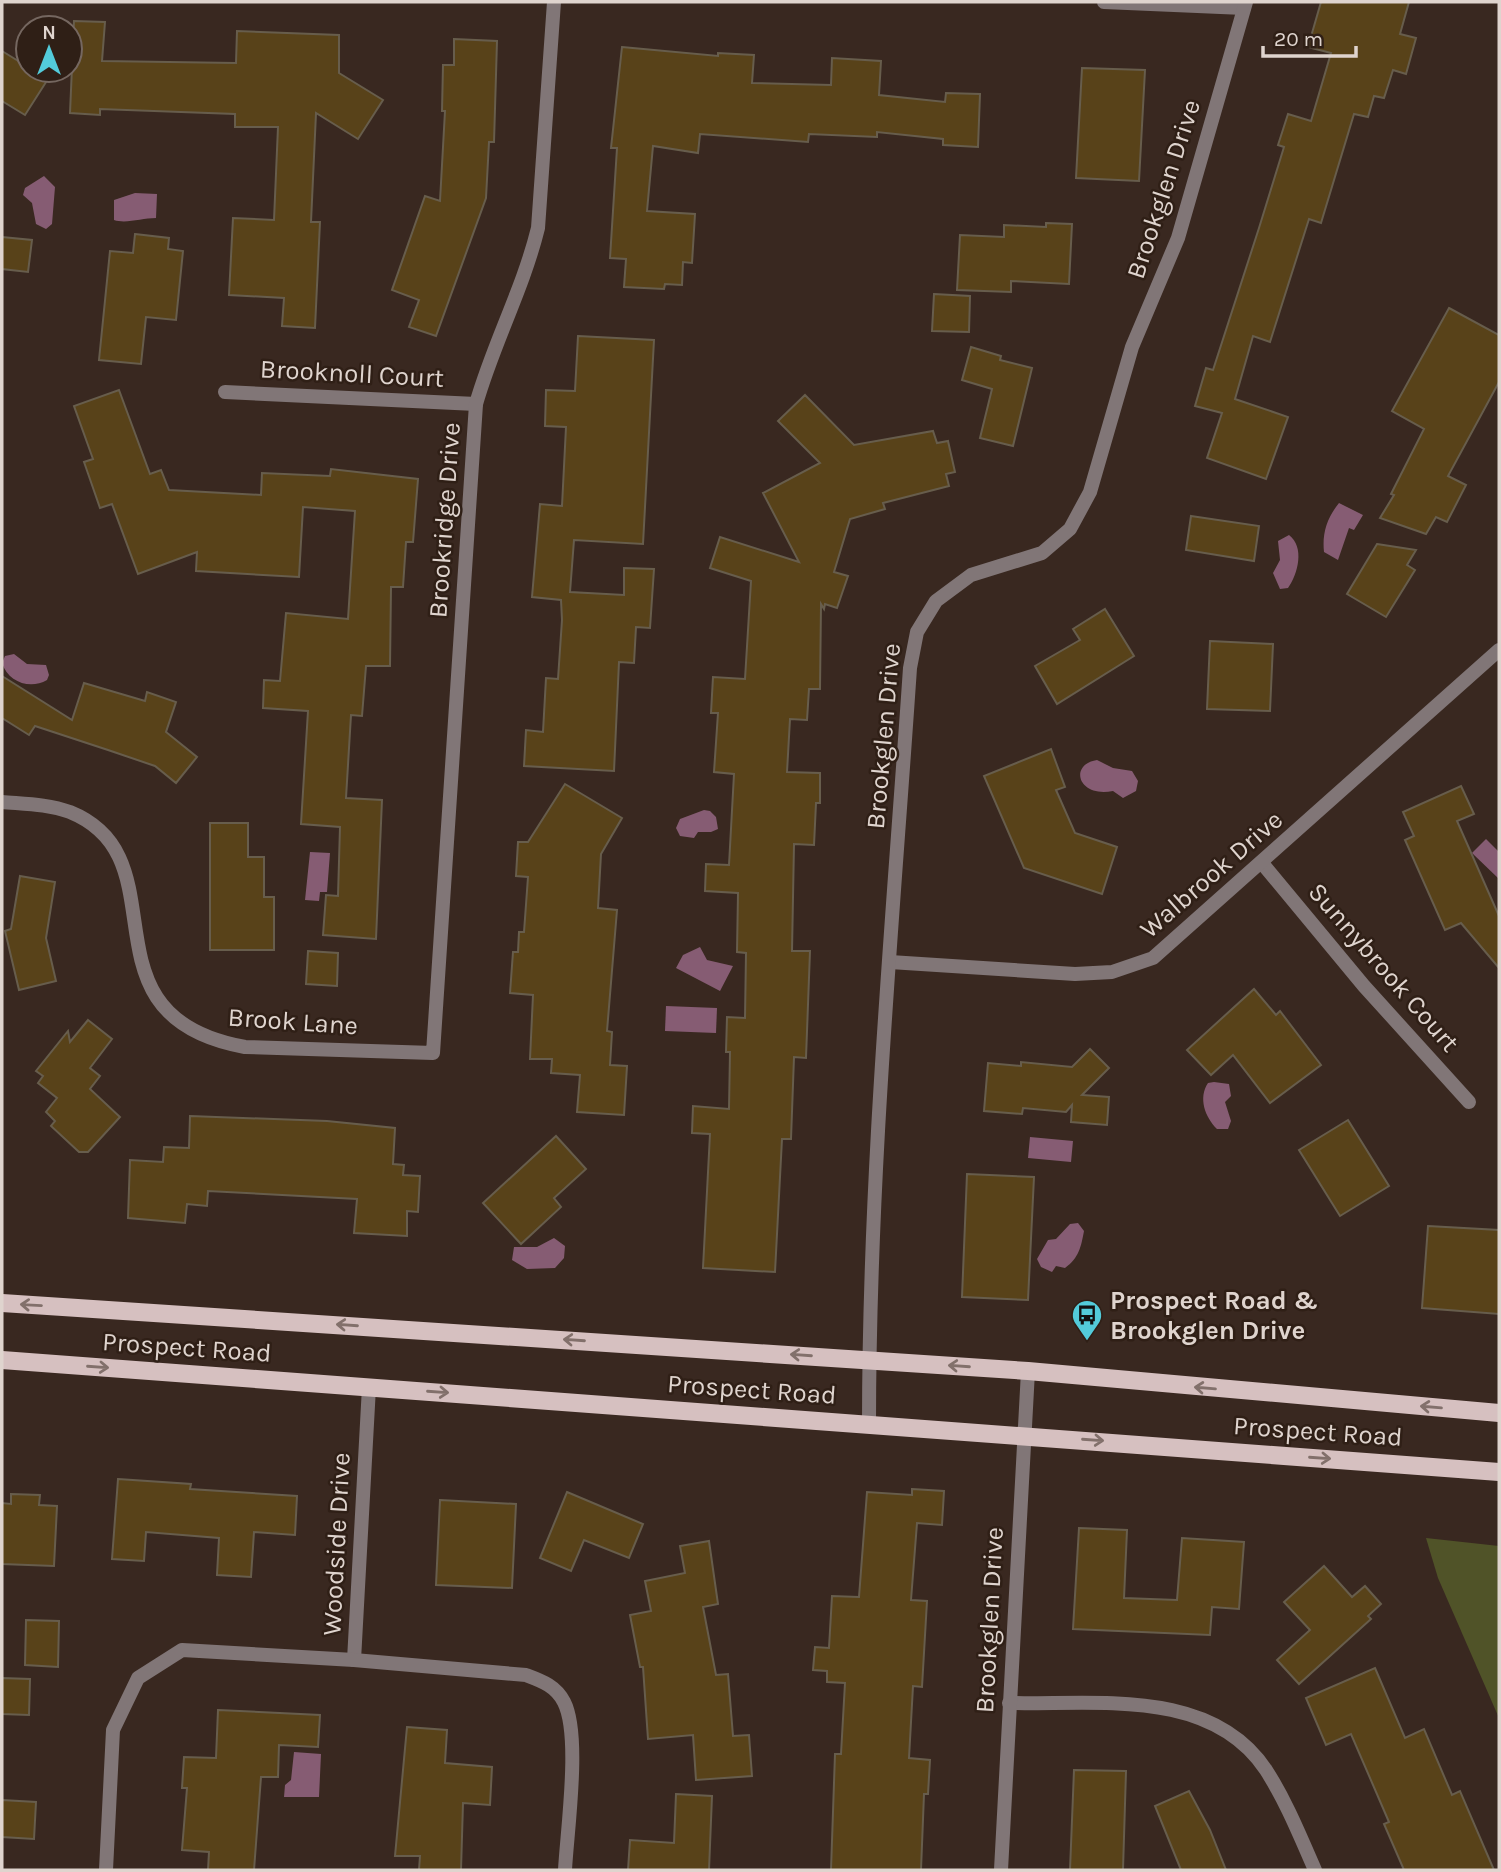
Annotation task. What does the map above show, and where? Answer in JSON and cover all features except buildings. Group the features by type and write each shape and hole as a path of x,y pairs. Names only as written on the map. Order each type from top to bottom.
{"main road":[{"name":"Prospect Road","path":"2,1303 1028,1371 1499,1413"},
{"name":"Prospect Road","path":"2,1360 1499,1472"}],"street":[{"name":"Brookridge Drive","path":"433,1053 476,404 489,357 529,264 538,229 554,2"},
{"path":"1104,2 1245,5"},
{"name":"Brookglen Drive","path":"869,1423 869,1360 890,962 910,668 916,632 936,601 971,575 1042,553 1070,528 1090,492 1132,347 1178,238 1245,5"},
{"name":"Brooknoll Court","path":"225,392 476,404"},
{"name":"Walbrook Drive","path":"890,962 1074,974 1112,972 1153,958 1499,650"},
{"name":"Brook Lane","path":"2,802 44,805 71,813 93,827 114,850 128,876 138,952 149,987 169,1013 194,1032 219,1042 245,1047 433,1053"},
{"name":"Sunnybrook Court","path":"1262,863 1364,986 1469,1102"},
{"name":"Brookglen Drive","path":"1001,1870 1028,1371"},
{"name":"Woodside Drive","path":"106,1870 113,1730 138,1678 182,1650 354,1660 369,1387"},
{"path":"354,1660 526,1675 549,1683 565,1703 571,1729 565,1870"},
{"path":"1009,1703 1150,1706 1197,1715 1233,1735 1264,1768 1290,1812 1315,1870"}],"green space":[{"path":"1426,1538 1499,1546 1499,1718 1438,1578"}],"shaded area":[{"path":"44,176 55,187 52,224 46,229 36,224 32,203 23,195 25,188"},
{"path":"135,193 157,194 156,218 114,220 114,200"},
{"path":"1339,503 1363,515 1354,530 1349,528 1338,560 1324,552 1324,538 1331,514"},
{"path":"1289,535 1297,546 1298,561 1295,576 1288,588 1280,589 1273,573 1280,560 1278,541"},
{"path":"14,654 27,664 46,665 49,675 47,680 27,684 14,679 2,663 5,656"},
{"path":"1097,760 1113,768 1132,771 1138,781 1136,791 1123,798 1113,791 1091,790 1081,780 1080,773 1088,763"},
{"path":"704,810 710,811 716,817 718,829 698,832 694,838 680,836 676,828 680,819"},
{"path":"1486,839 1499,852 1499,879 1472,853"},
{"path":"310,852 330,853 327,892 320,892 319,901 305,900"},
{"path":"700,947 707,960 733,966 720,991 676,968 683,955"},
{"path":"666,1006 717,1008 716,1033 665,1031"},
{"path":"1208,1083 1229,1084 1231,1096 1225,1102 1231,1121 1228,1129 1217,1129 1204,1107 1205,1089"},
{"path":"1030,1137 1073,1141 1071,1162 1028,1158"},
{"path":"1078,1223 1084,1231 1073,1260 1065,1268 1056,1266 1052,1272 1041,1267 1037,1259 1048,1240 1056,1239 1070,1224"},
{"path":"554,1238 565,1246 564,1258 555,1268 527,1269 512,1260 514,1247 537,1247"},
{"path":"294,1752 321,1754 319,1797 284,1797 285,1785 291,1780"}],"place":[{"name":"Prospect Road & Brookglen Drive","path":"1087,1342"}]}
